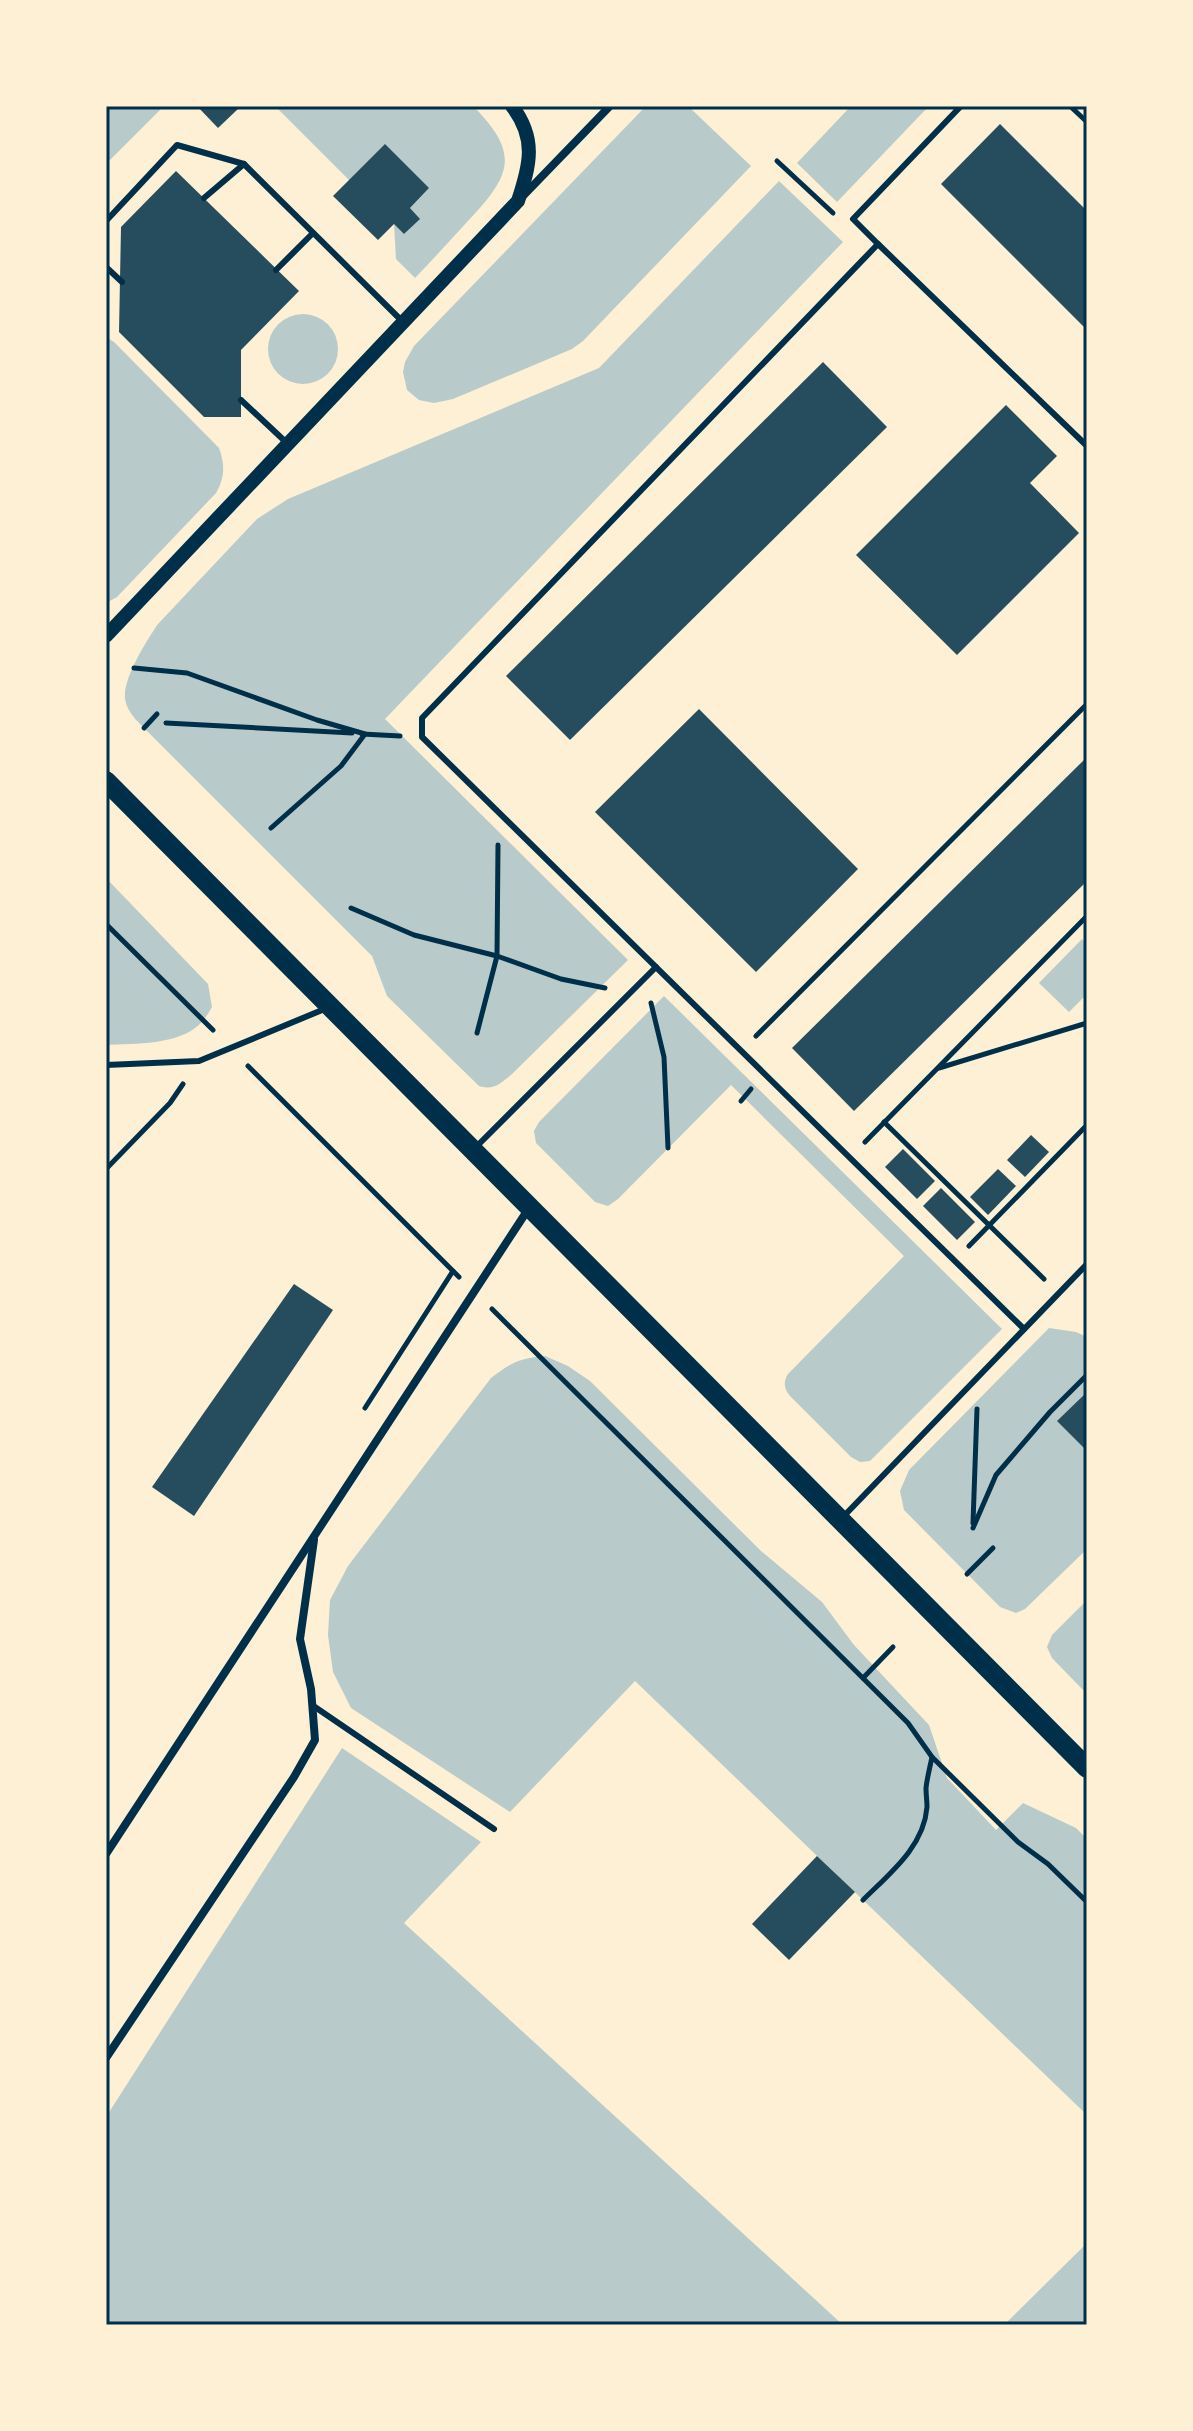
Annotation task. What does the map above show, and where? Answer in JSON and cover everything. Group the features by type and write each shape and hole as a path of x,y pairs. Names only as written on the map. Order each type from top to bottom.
{"main road":[{"path":"106,781 1087,1768"}],"street":[{"path":"512,106 523,121 530,147 528,170 518,201"},
{"path":"106,636 610,106"},
{"path":"106,1854 530,1207"},
{"path":"106,2058 294,1777 315,1740 311,1689 300,1639 314,1536"}],"lane":[{"path":"961,106 853,219 1087,446"},
{"path":"106,221 177,145 244,164 403,322"},
{"path":"204,198 244,164"},
{"path":"276,270 313,233"},
{"path":"878,244 422,718 422,737 1024,1329"},
{"path":"106,267 122,282"},
{"path":"241,400 288,444"},
{"path":"473,1150 656,967"},
{"path":"106,1065 199,1061 330,1007"},
{"path":"840,1519 1087,1264"},
{"path":"312,1705 494,1829"}],"path":[{"path":"1070,106 1087,122"},
{"path":"777,161 830,212 853,219"},
{"path":"134,668 187,673 365,734"},
{"path":"741,1050 1087,704"},
{"path":"144,728 157,714"},
{"path":"166,723 422,737"},
{"path":"271,828 341,766 365,734"},
{"path":"477,1033 497,956 499,812"},
{"path":"351,908 414,935 497,956 561,979 630,993"},
{"path":"850,1157 1087,916"},
{"path":"106,924 908,1723 932,1757 1018,1842 1048,1864 1087,1902"},
{"path":"645,977 664,1057 668,1148"},
{"path":"938,1068 1087,1023"},
{"path":"106,1169 170,1103 199,1061"},
{"path":"884,1122 1059,1293"},
{"path":"955,1261 1087,1125"},
{"path":"979,1376 973,1528 996,1475 1050,1412 1087,1375"},
{"path":"967,1574 993,1548"},
{"path":"862,1678 893,1647"},
{"path":"863,1900 903,1860 915,1843 927,1808 926,1790 932,1757"}],"shaded area":[{"path":"106,106 164,106 106,164"},
{"path":"275,106 473,106 499,138 504,152 501,178 482,206 415,278 396,259 394,224 404,234 419,219 410,208 429,188 349,180"},
{"path":"646,106 688,106 751,166 572,349 453,399 434,403 419,400 407,390 403,372 414,346"},
{"path":"851,106 929,106 837,202 797,163"},
{"path":"779,181 843,242 385,719 628,960 512,1074 493,1087 479,1086 387,996 372,956 136,719 126,702 128,680 158,624 257,519 288,499 599,368"},
{"path":"303,314 322,320 332,330 338,349 332,368 322,378 303,384 284,378 274,368 268,349 274,330 284,320"},
{"path":"106,337 219,448 223,471 216,493 117,597 106,603"},
{"path":"106,878 208,984 212,1007 202,1021 181,1036 156,1042 106,1045"},
{"path":"1082,939 1087,944 1087,994 1069,1012 1039,983"},
{"path":"664,996 1002,1329 870,1461 860,1462 851,1457 790,1396 785,1383 788,1374 904,1256 731,1085 608,1206 595,1202 536,1143 534,1131 539,1122"},
{"path":"1049,1328 1087,1337 1087,1549 1025,1609 1016,1613 1000,1607 904,1510 900,1491 909,1470"},
{"path":"545,1356 568,1366 590,1381 761,1551 822,1602 854,1645 929,1725 947,1778 996,1830 1023,1803 1076,1828 1087,1839 1087,2115 635,1681 510,1812 351,1708 333,1672 328,1635 330,1600 348,1566 491,1378 516,1362"},
{"path":"1087,1600 1087,1694 1052,1658 1047,1647 1052,1635"},
{"path":"342,1748 481,1842 404,1923 843,2325 106,2325 106,2117"},
{"path":"1087,2243 1087,2325 1004,2325"}],"building":[{"path":"197,106 237,106 239,108 218,128"},
{"path":"1000,124 1087,211 1087,330 941,184"},
{"path":"385,144 429,188 410,208 420,219 404,234 394,224 378,240 333,196"},
{"path":"176,171 299,291 241,350 241,417 204,417 119,332 121,227"},
{"path":"823,362 887,427 570,740 506,676"},
{"path":"1006,405 1057,456 1030,483 1079,533 957,655 856,555"},
{"path":"699,709 858,869 756,972 595,812"},
{"path":"1087,757 1087,881 854,1111 792,1048"},
{"path":"1031,1135 1049,1152 1025,1177 1007,1160"},
{"path":"903,1149 935,1181 917,1199 885,1167"},
{"path":"998,1169 1016,1186 988,1215 970,1197"},
{"path":"941,1188 975,1222 957,1240 923,1206"},
{"path":"294,1284 333,1310 194,1516 152,1487"},
{"path":"1087,1392 1087,1451 1057,1421"},
{"path":"817,1856 855,1892 789,1960 752,1924"}]}
